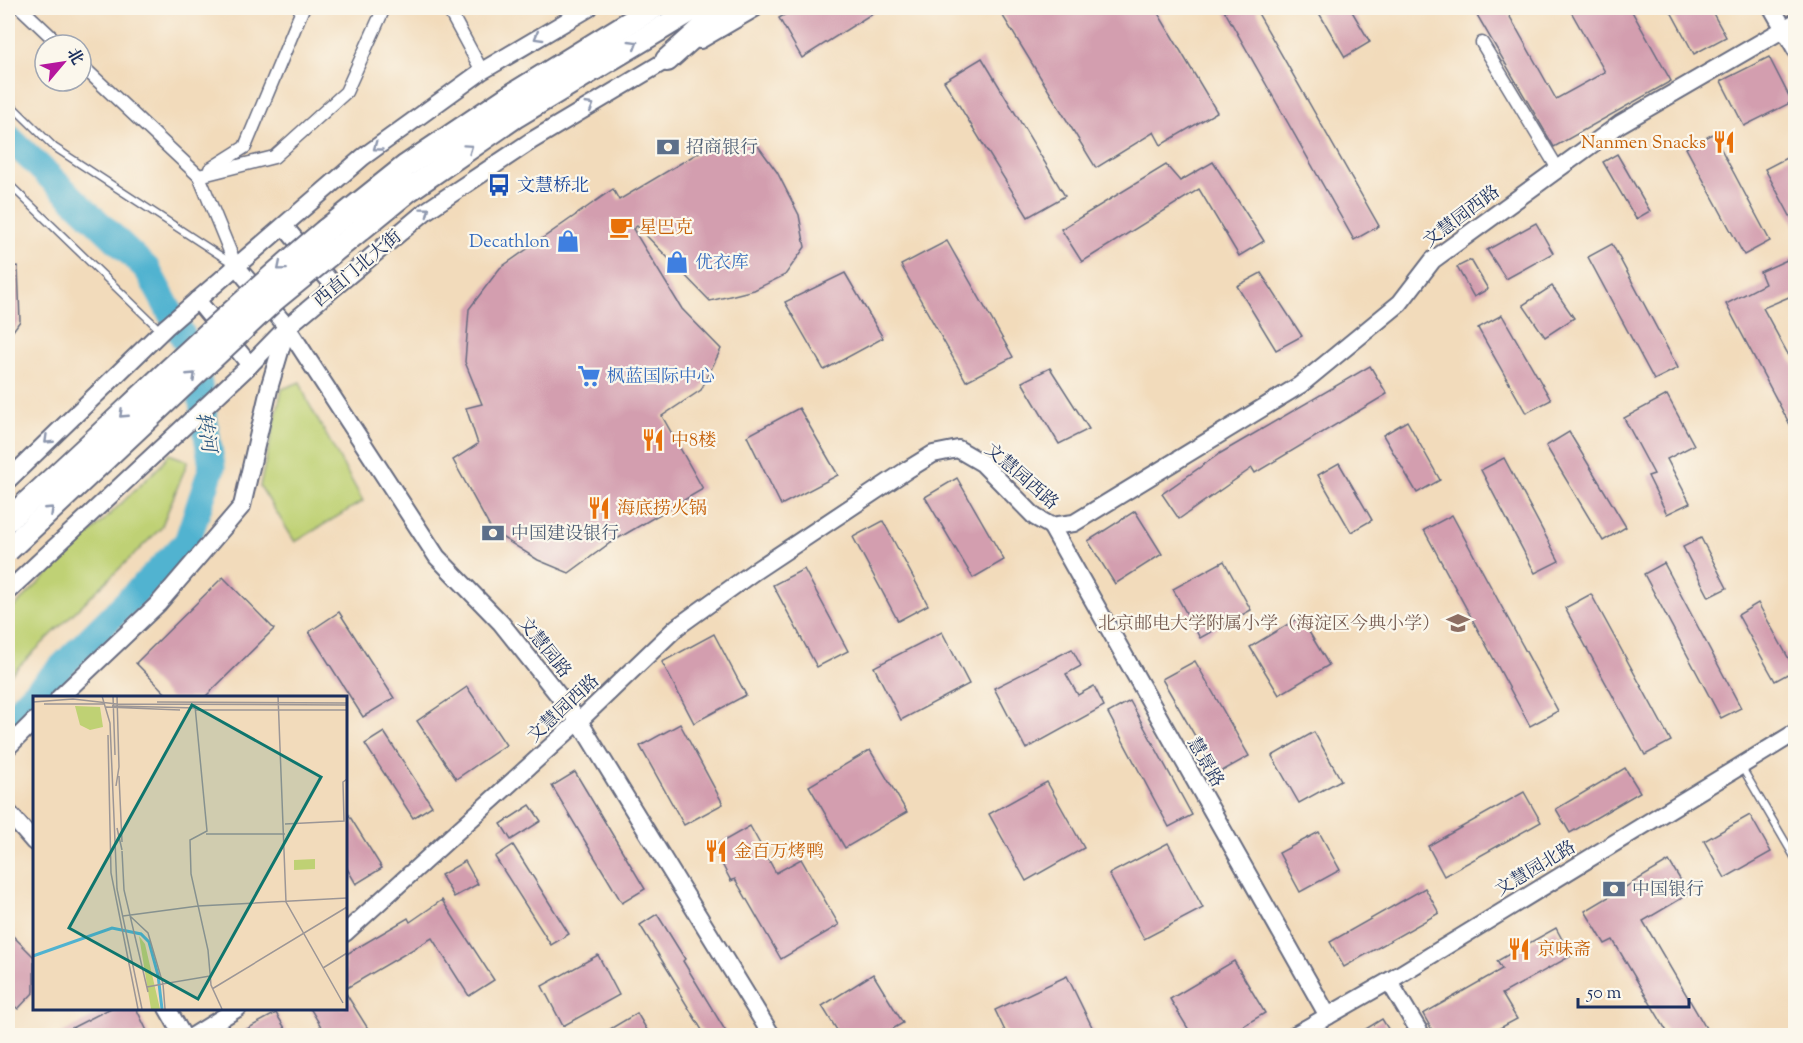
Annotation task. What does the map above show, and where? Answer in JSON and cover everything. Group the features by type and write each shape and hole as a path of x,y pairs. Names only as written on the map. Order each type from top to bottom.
{"highway":[{"name":"西直门北大街","path":"8,550 274,300 332,238 424,154 507,98 653,8"},
{"name":"西直门北大街","path":"8,520 261,284 409,190 516,116 695,8"},
{"path":"667,60 725,8"}],"street":[{"path":"21,8 47,33"},
{"path":"199,176 245,147 303,8"},
{"path":"199,176 274,157 346,92 384,8"},
{"path":"448,8 482,71"},
{"path":"8,480 164,329 363,157 482,71 589,8"},
{"name":"西直门北大街","path":"8,591 287,327 426,211 531,141 755,8"},
{"path":"1772,8 1792,23"},
{"path":"1790,8 1796,51"},
{"name":"文慧园西路","path":"346,932 579,721 677,627 764,565 933,454 958,448 982,463 1035,517 1051,526 1074,523 1300,385 1400,303 1433,260 1620,124 1792,23"},
{"path":"1482,43 1558,169"},
{"path":"93,75 199,176 236,266"},
{"path":"284,226 334,286"},
{"name":"文慧园路","path":"236,266 287,327 437,556 501,623 579,721 772,1035"},
{"path":"200,298 245,369"},
{"path":"61,696 158,604 242,506 270,385 287,327"},
{"name":"慧景路","path":"1051,526 1328,1016"},
{"path":"8,747 33,723"},
{"name":"文慧园北路","path":"1293,1035 1389,981 1796,732"},
{"path":"8,812 33,841"},
{"path":"1389,981 1422,1035"},
{"path":"168,1010 183,1035"},
{"path":"193,1035 235,1010"}],"lane":[{"path":"8,102 54,147 236,266"},
{"path":"8,183 164,329"},
{"path":"1741,765 1796,860"}],"green space":[{"path":"300,382 308,402 363,501 295,542 260,486 282,389"},
{"path":"169,454 188,461 161,528 8,677 8,613 161,465"}],"building":[{"path":"796,8 881,8 802,58 779,18"},
{"path":"998,8 1155,8 1217,112 1161,145 1154,132 1096,168"},
{"path":"1223,8 1255,8 1379,226 1354,240"},
{"path":"1316,8 1350,8 1370,42 1345,57"},
{"path":"1473,8 1505,8 1556,99 1605,72 1569,8 1630,8 1671,81 1554,147"},
{"path":"1669,8 1710,8 1726,37 1694,54"},
{"path":"1769,57 1792,102 1744,126 1721,81"},
{"path":"982,58 1065,196 1028,217 944,81"},
{"path":"1713,134 1770,241 1744,255 1686,148"},
{"name":"枫蓝国际中心","path":"755,142 777,172 799,215 805,247 785,275 754,290 710,301 637,226 633,229 682,309 721,349 701,390 662,416 703,489 610,543 569,573 538,560 492,531 453,460 478,444 466,408 482,404 465,362 469,309 500,268 613,189 619,200 713,144"},
{"path":"1796,153 1796,227 1765,169"},
{"path":"1617,154 1650,211 1636,219 1603,162"},
{"path":"1213,162 1264,241 1239,256 1199,189 1082,262 1061,229 1166,165 1180,181"},
{"path":"1536,223 1553,253 1506,279 1487,250"},
{"path":"947,241 1013,357 966,381 901,265"},
{"path":"1612,244 1678,368 1654,380 1588,257"},
{"path":"1796,256 1796,294 1763,308 1796,369 1796,436 1726,304 1765,284 1760,272"},
{"path":"1471,260 1488,289 1474,297 1457,267"},
{"path":"18,266 20,321 8,338 8,267"},
{"path":"845,273 883,338 824,370 785,302"},
{"path":"1261,273 1302,336 1276,350 1237,286"},
{"path":"1552,286 1574,318 1545,337 1523,305"},
{"path":"1502,315 1551,400 1526,413 1478,328"},
{"path":"1370,366 1387,394 1255,473 1252,468 1179,519 1162,494 1219,454"},
{"path":"1050,368 1089,429 1059,444 1022,382"},
{"path":"1667,395 1694,445 1667,459 1690,503 1667,514 1648,476 1654,474 1624,418"},
{"path":"799,408 838,475 781,505 747,436"},
{"path":"1407,421 1440,480 1417,493 1383,435"},
{"path":"1569,432 1626,527 1603,541 1546,446"},
{"path":"1504,458 1559,561 1535,573 1481,470"},
{"path":"1339,463 1372,520 1351,532 1318,475"},
{"path":"957,478 1004,560 973,578 925,497"},
{"path":"1135,511 1162,554 1115,584 1088,541"},
{"path":"1452,515 1558,711 1530,726 1424,530"},
{"path":"883,521 928,605 898,621 853,537"},
{"path":"1701,538 1727,588 1709,597 1683,547"},
{"path":"1224,561 1251,610 1200,638 1173,589"},
{"path":"1664,563 1741,708 1721,718 1644,574"},
{"path":"804,569 848,651 817,667 773,585"},
{"path":"223,577 274,629 206,696 168,696 136,663"},
{"path":"1591,594 1671,741 1645,755 1565,608"},
{"path":"1758,603 1795,670 1775,681 1738,615"},
{"path":"339,612 394,698 363,717 309,632"},
{"path":"1300,617 1329,665 1279,695 1250,647"},
{"path":"942,632 969,684 901,720 874,667"},
{"path":"714,634 746,695 694,723 662,662"},
{"path":"1072,649 1081,666 1066,674 1078,695 1094,686 1104,706 1026,749 994,688"},
{"path":"1195,661 1249,756 1217,774 1162,679"},
{"path":"467,687 506,745 456,779 417,721"},
{"path":"1130,701 1192,815 1169,827 1108,713"},
{"path":"680,724 723,804 684,825 640,746"},
{"path":"384,732 432,806 413,818 365,744"},
{"path":"1314,732 1341,780 1299,803 1272,756"},
{"path":"870,750 907,812 845,848 809,786"},
{"path":"1625,768 1640,792 1570,833 1556,809"},
{"path":"575,772 645,889 622,903 552,786"},
{"path":"1047,782 1084,848 1026,881 989,814"},
{"path":"1524,792 1541,822 1444,876 1428,846"},
{"path":"530,805 541,821 511,840 501,824"},
{"path":"346,811 382,868 356,884 346,867"},
{"path":"1750,815 1771,852 1725,878 1704,841"},
{"path":"750,826 776,873 801,859 839,925 781,959 735,879 731,881 713,847"},
{"path":"1319,832 1340,870 1300,892 1279,853"},
{"path":"1168,843 1203,908 1144,939 1109,874"},
{"path":"513,845 569,934 551,945 495,857"},
{"path":"465,861 478,884 454,897 441,875"},
{"path":"1669,861 1689,894 1643,921 1710,1035 1669,1035 1613,940 1605,944 1585,911"},
{"path":"1425,888 1439,913 1344,967 1330,942"},
{"path":"442,900 494,980 469,996 432,938 346,988 346,954 408,918 410,922"},
{"path":"657,914 728,1035 705,1035 677,989 679,988 640,925"},
{"path":"1556,928 1571,956 1502,994 1517,1019 1487,1035 1435,1035 1423,1014 1502,969 1497,961"},
{"path":"8,931 33,956 33,993 18,1009 8,1000"},
{"path":"598,955 619,995 563,1026 542,986"},
{"path":"1234,961 1265,1013 1228,1035 1192,1035 1170,999"},
{"path":"873,974 903,1023 882,1035 840,1035 822,1006"},
{"path":"1067,976 1096,1035 1007,1035 995,1010"},
{"path":"346,994 372,1035 326,1035 311,1010 346,1010"},
{"path":"107,1010 137,1010 149,1035 58,1035"},
{"path":"276,1013 289,1035 236,1035"},
{"path":"637,1013 650,1035 600,1035"},
{"path":"1382,1019 1392,1035 1356,1035"}],"waterway":[{"name":"转河","path":"8,137 147,269 195,359 212,467 187,542 8,720"}],"place":[{"name":"Nanmen Snacks","path":"1724,142"},
{"name":"招商银行","path":"668,147"},
{"name":"文慧桥北","path":"499,185"},
{"name":"星巴克","path":"621,227"},
{"name":"Decathlon","path":"568,241"},
{"name":"优衣库","path":"677,262"},
{"name":"枫蓝国际中心","path":"589,376"},
{"name":"中8楼","path":"653,440"},
{"name":"海底捞火锅","path":"599,508"},
{"name":"中国建设银行","path":"493,533"},
{"name":"北京邮电大学附属小学（海淀区今典小学）","path":"1458,623"},
{"name":"金百万烤鸭","path":"716,851"},
{"name":"中国银行","path":"1614,889"},
{"name":"京味斋","path":"1519,949"}]}
